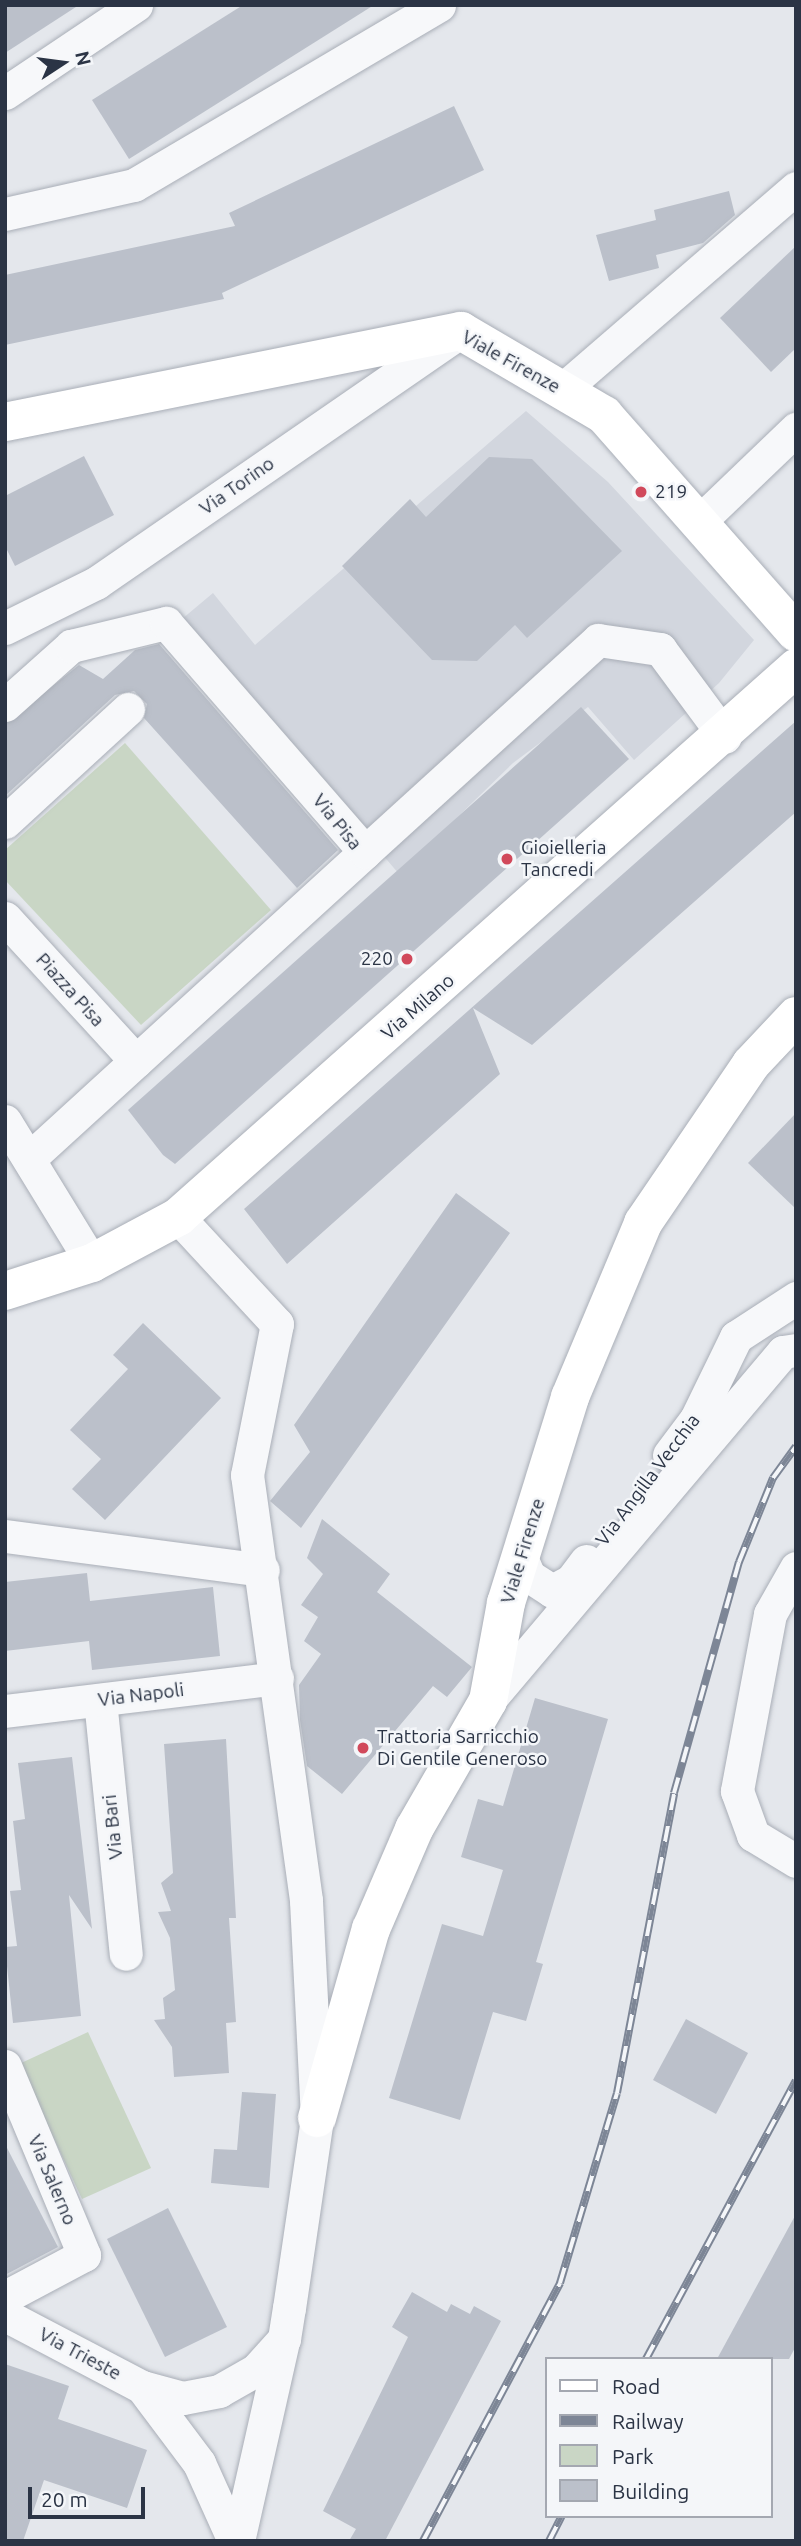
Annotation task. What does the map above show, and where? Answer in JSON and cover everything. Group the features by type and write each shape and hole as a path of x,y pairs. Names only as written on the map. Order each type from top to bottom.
{"main road":[{"name":"Viale Firenze","path":"5,422 461,331 604,415 701,520 796,634"},
{"name":"Via Milano","path":"5,1291 92,1263 178,1217 725,737 796,668"},
{"name":"Viale Firenze","path":"317,2118 371,1929 414,1829 488,1701 520,1555 570,1397 643,1223 751,1064 796,1016"}],"street":[{"path":"5,93 136,5"},
{"path":"5,214 134,185 439,5"},
{"path":"562,390 796,187"},
{"name":"Via Torino","path":"5,628 96,583 461,331"},
{"path":"701,520 796,429"},
{"name":"Via Pisa","path":"5,705 71,646 166,623 365,852 32,1157"},
{"path":"365,852 597,640 660,649 725,737"},
{"path":"5,822 128,709"},
{"name":"Piazza Pisa","path":"5,918 136,1061"},
{"path":"5,1121 32,1157 92,1263"},
{"path":"178,1217 277,1324 247,1475 263,1570 306,1900 317,2118 284,2339 236,2541"},
{"name":"Via Angilla Vecchia","path":"520,1555 529,1576 552,1591 571,1581 696,1419 736,1337 796,1298"},
{"path":"488,1701 783,1352 796,1350"},
{"path":"5,1536 263,1570"},
{"path":"796,1568 770,1614 737,1791 753,1835 796,1861"},
{"name":"Via Napoli","path":"5,1711 277,1678"},
{"name":"Via Bari","path":"100,1700 126,1954"},
{"name":"Via Salerno","path":"6,2072 84,2255 9,2315"},
{"name":"Via Trieste","path":"9,2315 142,2387"},
{"path":"142,2387 183,2398 219,2391 256,2370 284,2339"},
{"path":"142,2387 199,2463 236,2541"}],"shaded area":[{"path":"526,411 608,482 754,640 719,683 634,760 588,707 513,763 399,874 182,619 213,593 255,645"}],"green space":[{"path":"125,743 271,910 141,1025 5,880 5,850"},
{"path":"88,2032 151,2168 82,2199 19,2064"}],"building":[{"path":"5,5 79,5 5,53"},
{"path":"243,5 374,5 129,159 92,100"},
{"path":"454,106 484,170 222,293 224,299 5,345 5,275 235,226 229,213"},
{"path":"729,191 735,215 703,243 656,255 659,268 609,281 596,235 656,220 654,210"},
{"path":"796,246 796,348 771,372 720,318"},
{"path":"84,456 114,515 15,566 5,546 5,496"},
{"path":"489,457 532,459 622,551 527,638 515,625 477,661 432,660 342,566 410,499 426,517"},
{"path":"159,644 338,850 297,888 144,718 147,704 134,691 115,695 5,796 5,724 79,665 103,679 135,650"},
{"path":"581,707 629,759 175,1164 163,1155 128,1110"},
{"path":"796,721 796,812 532,1045 473,1008 500,1074 287,1264 244,1209"},
{"path":"796,1113 796,1209 748,1163"},
{"path":"456,1193 510,1233 301,1528 270,1501 310,1452 294,1425"},
{"path":"143,1323 221,1398 105,1520 72,1489 101,1459 70,1430 128,1369 113,1355"},
{"path":"322,1519 390,1574 377,1592 472,1667 447,1697 433,1686 342,1794 307,1766 300,1720 299,1685 321,1654 304,1641 318,1617 301,1605 323,1574 307,1558"},
{"path":"87,1573 90,1601 213,1587 220,1656 92,1670 89,1641 5,1651 5,1582"},
{"path":"535,1698 608,1719 536,1962 543,1964 526,2021 493,2012 460,2120 389,2098 442,1924 483,1936 503,1870 461,1857 478,1799 503,1806"},
{"path":"226,1739 236,1918 229,1918 236,2022 226,2023 229,2073 174,2077 172,2047 154,2020 165,2019 163,1998 175,1990 170,1938 158,1912 171,1911 161,1883 173,1873 164,1744"},
{"path":"72,1757 92,1929 69,1895 81,2016 13,2023 5,1947 17,1946 10,1891 21,1890 13,1821 25,1819 18,1763"},
{"path":"686,2019 748,2053 716,2114 653,2080"},
{"path":"242,2092 276,2094 269,2188 211,2183 214,2149 237,2150"},
{"path":"5,2144 58,2247 5,2275"},
{"path":"168,2208 227,2327 165,2357 107,2239"},
{"path":"796,2214 796,2346 789,2359 718,2357"},
{"path":"412,2292 447,2312 451,2304 470,2314 474,2306 501,2321 385,2541 349,2541 356,2529 323,2511 408,2337 392,2327"},
{"path":"5,2364 69,2386 58,2419 147,2450 127,2508 44,2480 23,2541 5,2541"}],"railway":[{"path":"423,2541 560,2283 617,2093 674,1793 739,1562 773,1478 796,1446"},
{"path":"647,2357 796,2081"},
{"path":"549,2541 561,2518"}],"place":[{"name":"219","path":"641,492"},
{"name":"Gioielleria Tancredi","path":"507,859"},
{"name":"220","path":"407,959"},
{"name":"Trattoria Sarricchio Di Gentile Generoso","path":"363,1748"}]}
